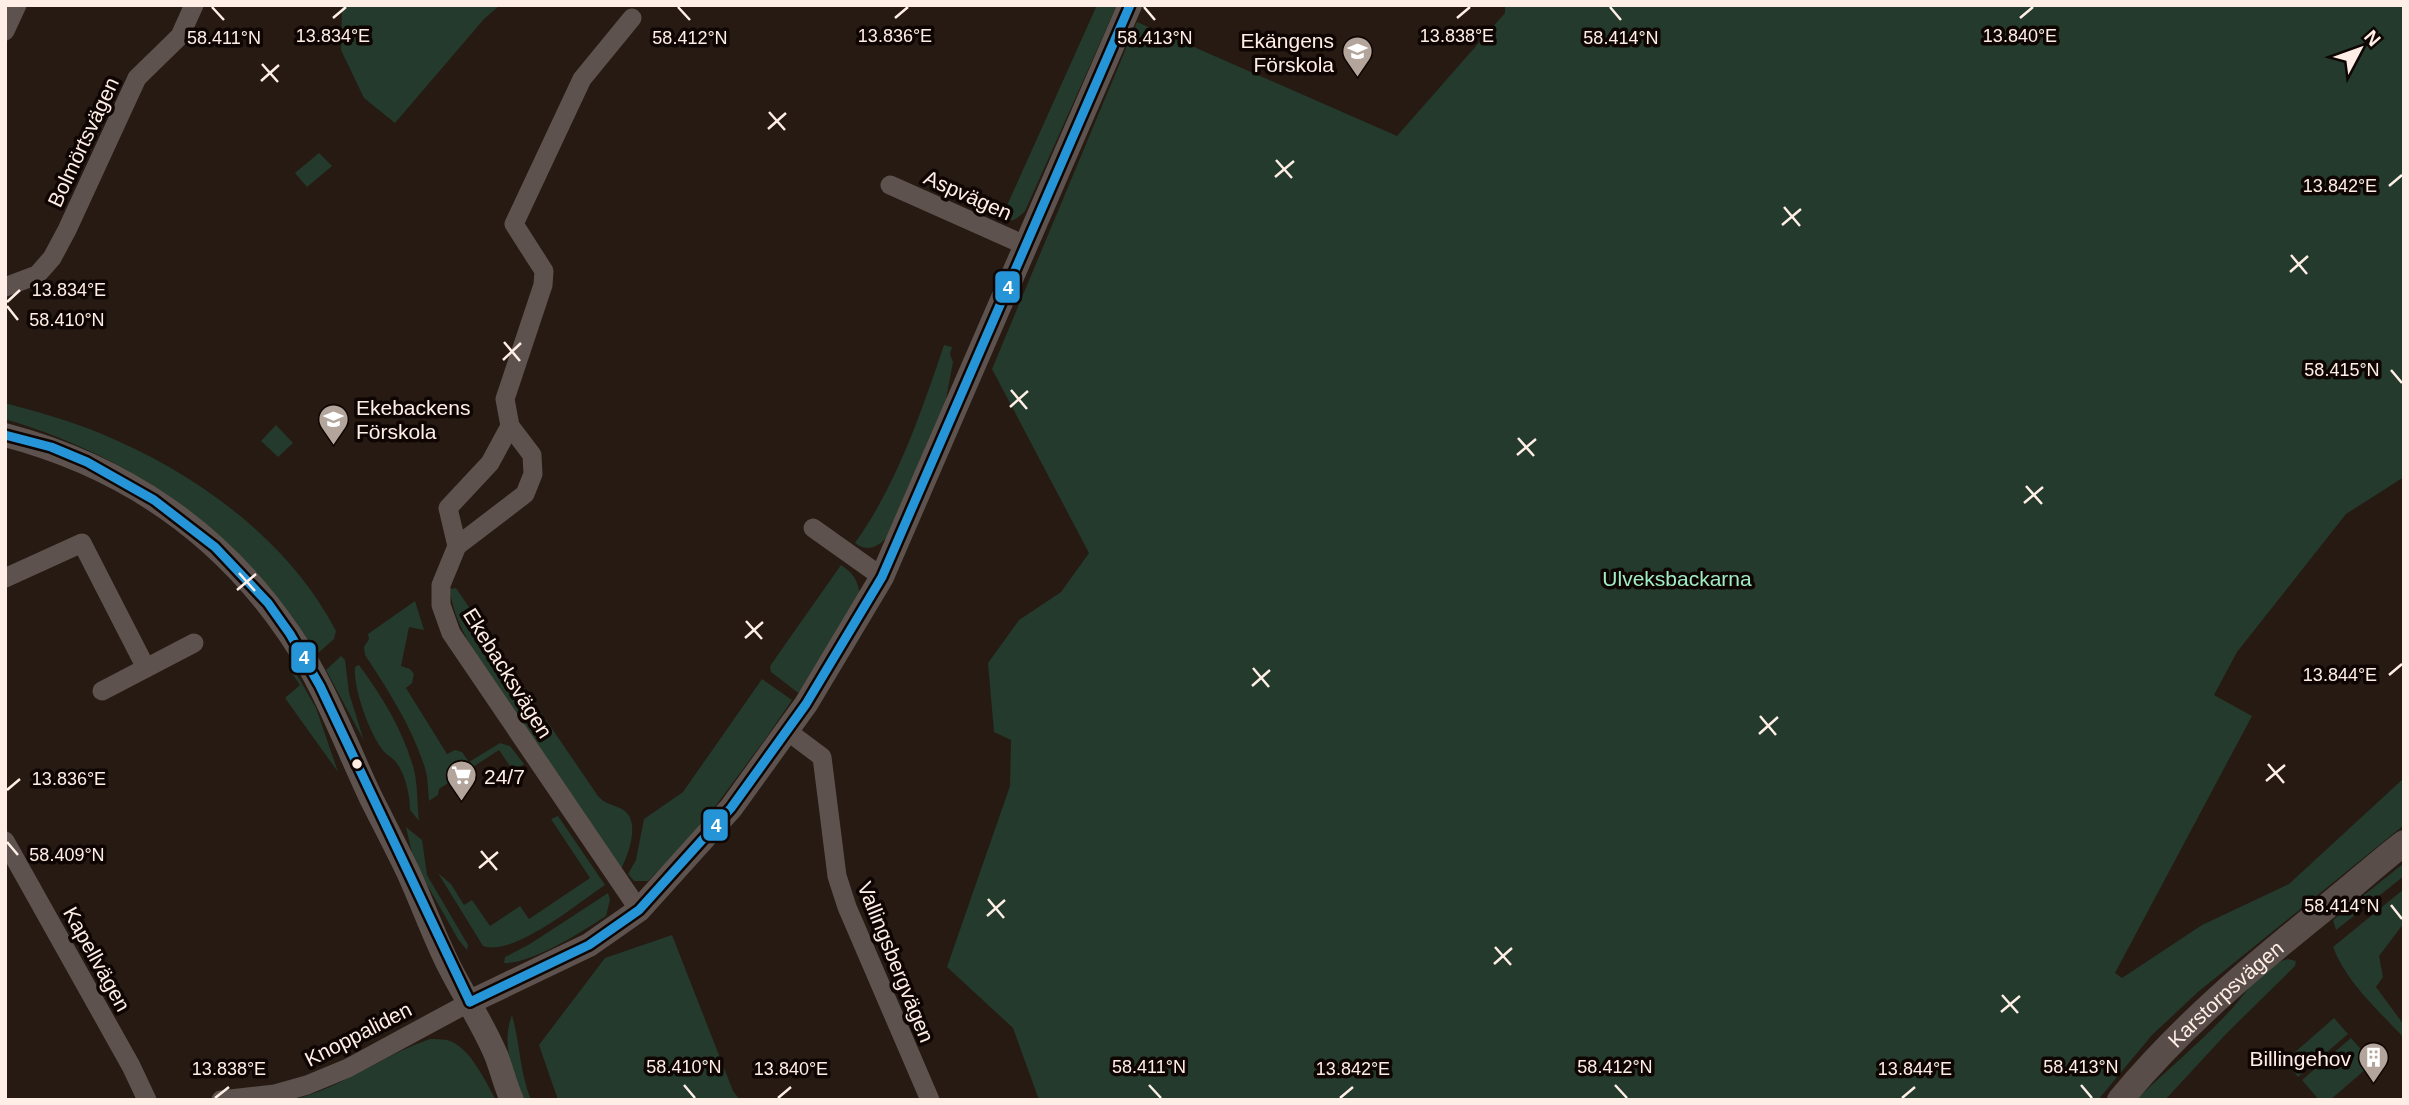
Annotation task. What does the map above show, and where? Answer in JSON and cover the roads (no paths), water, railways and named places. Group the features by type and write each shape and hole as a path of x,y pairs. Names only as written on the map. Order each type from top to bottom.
{"main road":[{"name":"Karstorpsvägen","path":"2120,1100 2151,1062 2253,966 2404,843"}],"street":[{"path":"5,31 17,5"},
{"name":"Bolmörtsvägen","path":"5,287 37,275 52,258 137,78 180,36 194,5"},
{"path":"470,1002 589,945 639,910 731,808 806,704 882,577 1130,5"},
{"path":"457,546 448,508 490,463 510,426 505,399 543,285 544,271 514,224 582,79 632,18"},
{"name":"Aspvägen","path":"890,185 1027,246"},
{"name":"Ekebacksvägen","path":"510,426 532,455 533,474 525,494 457,546 441,584 441,605 451,634 639,910"},
{"path":"5,435 49,446 71,455 143,493 186,522 229,560 259,592 290,634 323,692 409,873 449,967 496,1055 512,1100"},
{"path":"813,528 882,577"},
{"path":"5,578 82,543 146,668"},
{"path":"102,691 194,643"},
{"name":"Vallingsbergvägen","path":"786,730 822,757 837,876 847,907 930,1100"},
{"name":"Kapellvägen","path":"5,841 126,1056 147,1100"},
{"name":"Knoppaliden","path":"221,1100 275,1094 307,1085 348,1068 470,1002"}],"place":[{"name":"Ekängens Förskola","path":"1357,79"},
{"name":"Ekebackens Förskola","path":"333,446"},
{"name":"24/7","path":"461,803"},
{"name":"Billingehov","path":"2374,1085"}],"park label":[{"name":"Ulveksbackarna","path":"1677,578"}]}
